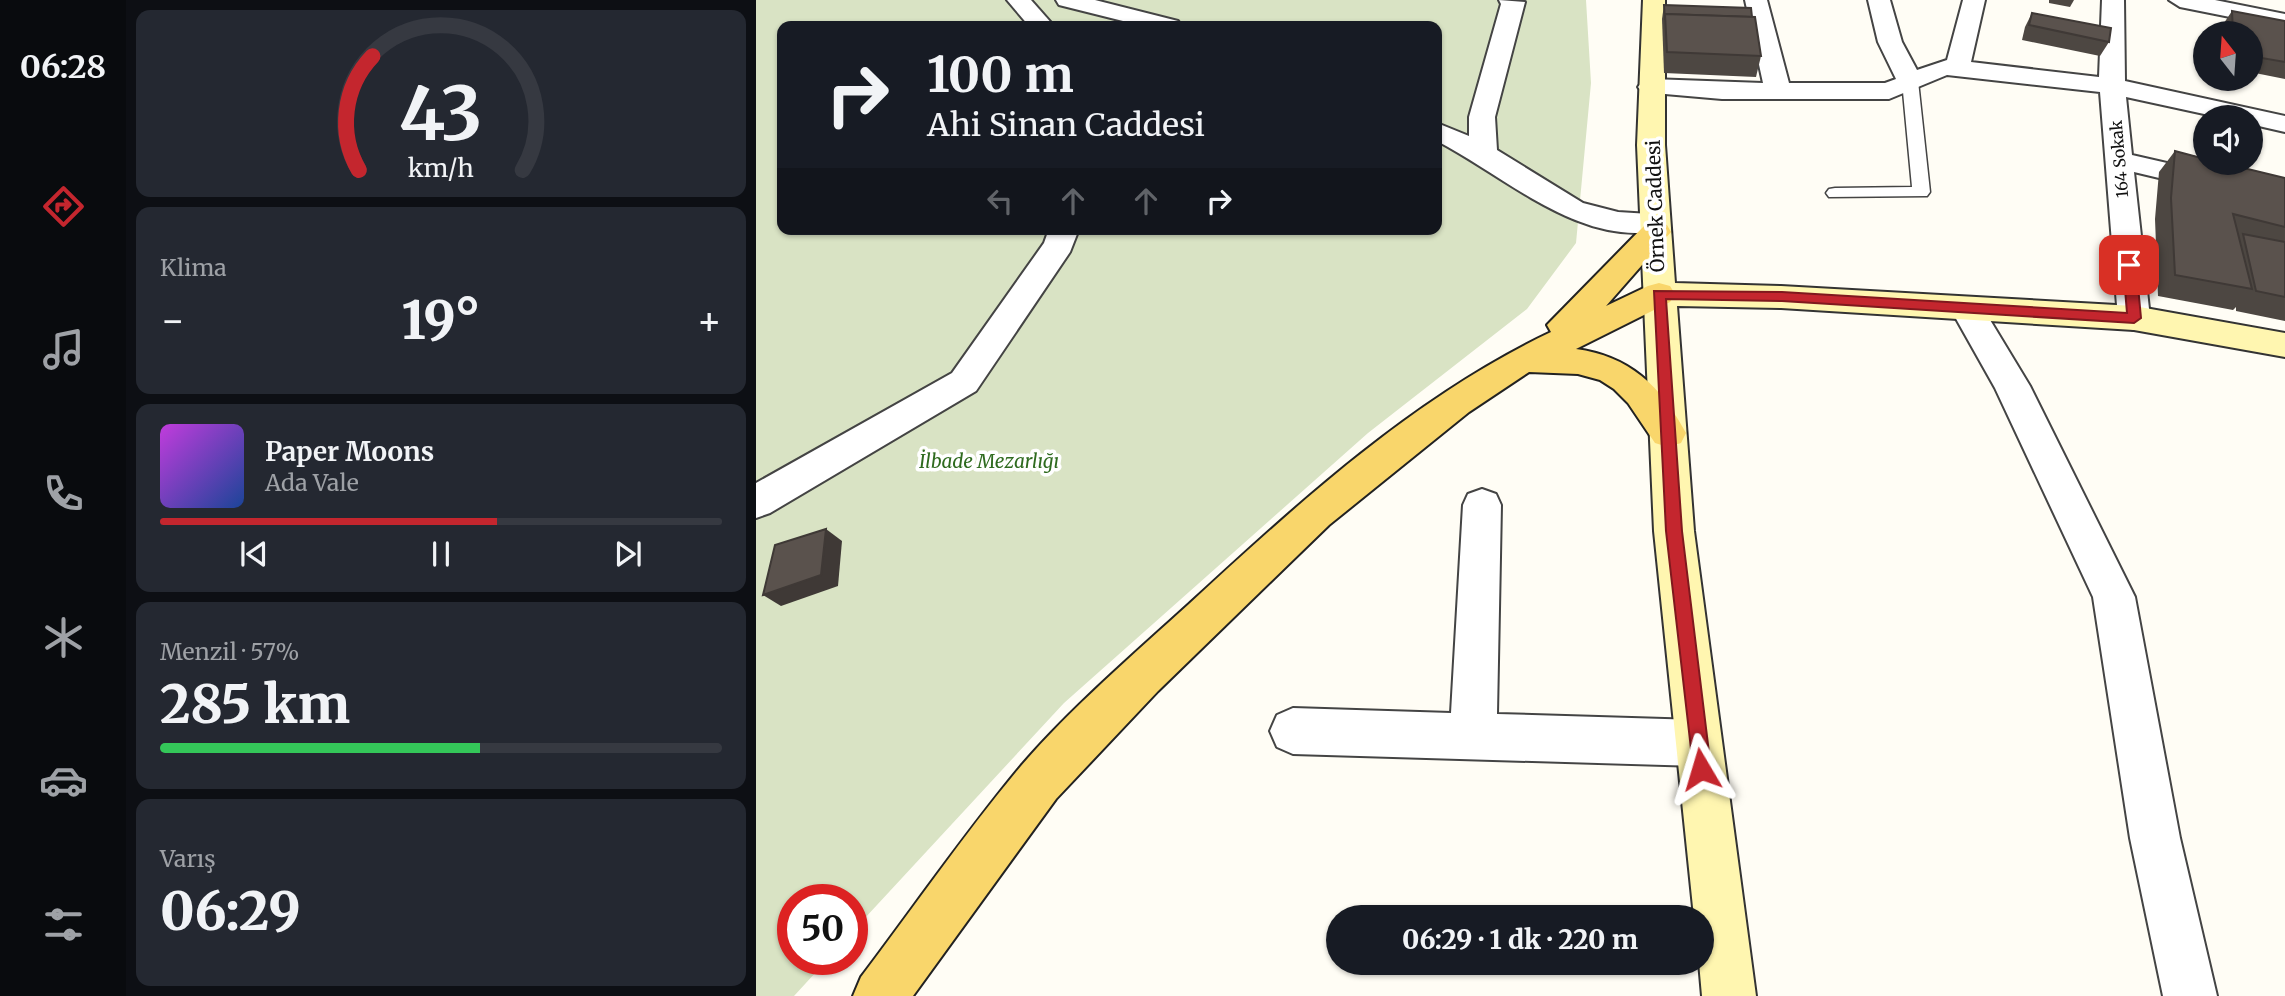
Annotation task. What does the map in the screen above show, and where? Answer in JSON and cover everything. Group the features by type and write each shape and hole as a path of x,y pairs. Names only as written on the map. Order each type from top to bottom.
{"main road":[{"name":"Örnek Caddesi","path":"1654,0 1651,87 1655,227 1674,531 1729,996"},
{"path":"1521,361 1606,288 1655,227"},
{"path":"880,996 1039,782 1142,676 1315,513 1456,402 1521,361 1659,294 1782,297 2134,318 2285,345"},
{"path":"1521,361 1560,360 1598,364 1620,373 1637,388 1668,433"}],"street":[{"path":"1018,0 1037,21"},
{"path":"1067,0 1150,21"},
{"path":"1483,154 1482,117 1513,2 1510,0"},
{"path":"1756,0 1777,92"},
{"path":"1879,0 1890,42 1910,81"},
{"path":"1957,68 1974,0"},
{"name":"164 Sokak","path":"2113,0 2112,86 2134,318"},
{"path":"2180,0 2285,20"},
{"path":"1651,87 1777,92 1889,92 1944,67 2112,86 2285,124"},
{"path":"1442,134 1483,154 1573,210 1618,222 1655,227"},
{"path":"2119,160 2285,199"},
{"path":"756,502 964,382 1059,245 1062,235"},
{"path":"1965,307 2012,386 2114,597 2155,838 2190,996"},
{"path":"1473,737 1482,505"},
{"path":"1293,731 1698,743"}],"lane":[{"path":"1835,193 1921,192 1910,81"}],"green space":[{"name":"İlbade Mezarlığı","path":"756,0 1586,0 1591,83 1576,243 1527,309 1368,433 1064,703 868,915 868,884 777,884 777,975 813,975 794,996 756,996"}],"building":[{"path":"1664,5 1751,8 1752,17 1665,14 1665,20"},
{"path":"2232,11 2285,21 2285,62 2263,58 2263,21 2232,21"},
{"path":"2032,13 2111,28 2109,42 2029,25"},
{"path":"1665,14 1755,17 1761,56 1667,52"},
{"path":"2175,151 2193,156 2193,175 2263,175 2263,173 2285,178 2285,227 2233,214 2252,289 2175,275 2171,198"},
{"path":"2243,234 2285,242 2285,297 2256,291"},
{"path":"826,529 821,575 763,595 775,545"}],"route":[{"path":"1701,769 1674,531 1659,294 1782,297 2134,318 2129,265"}]}
